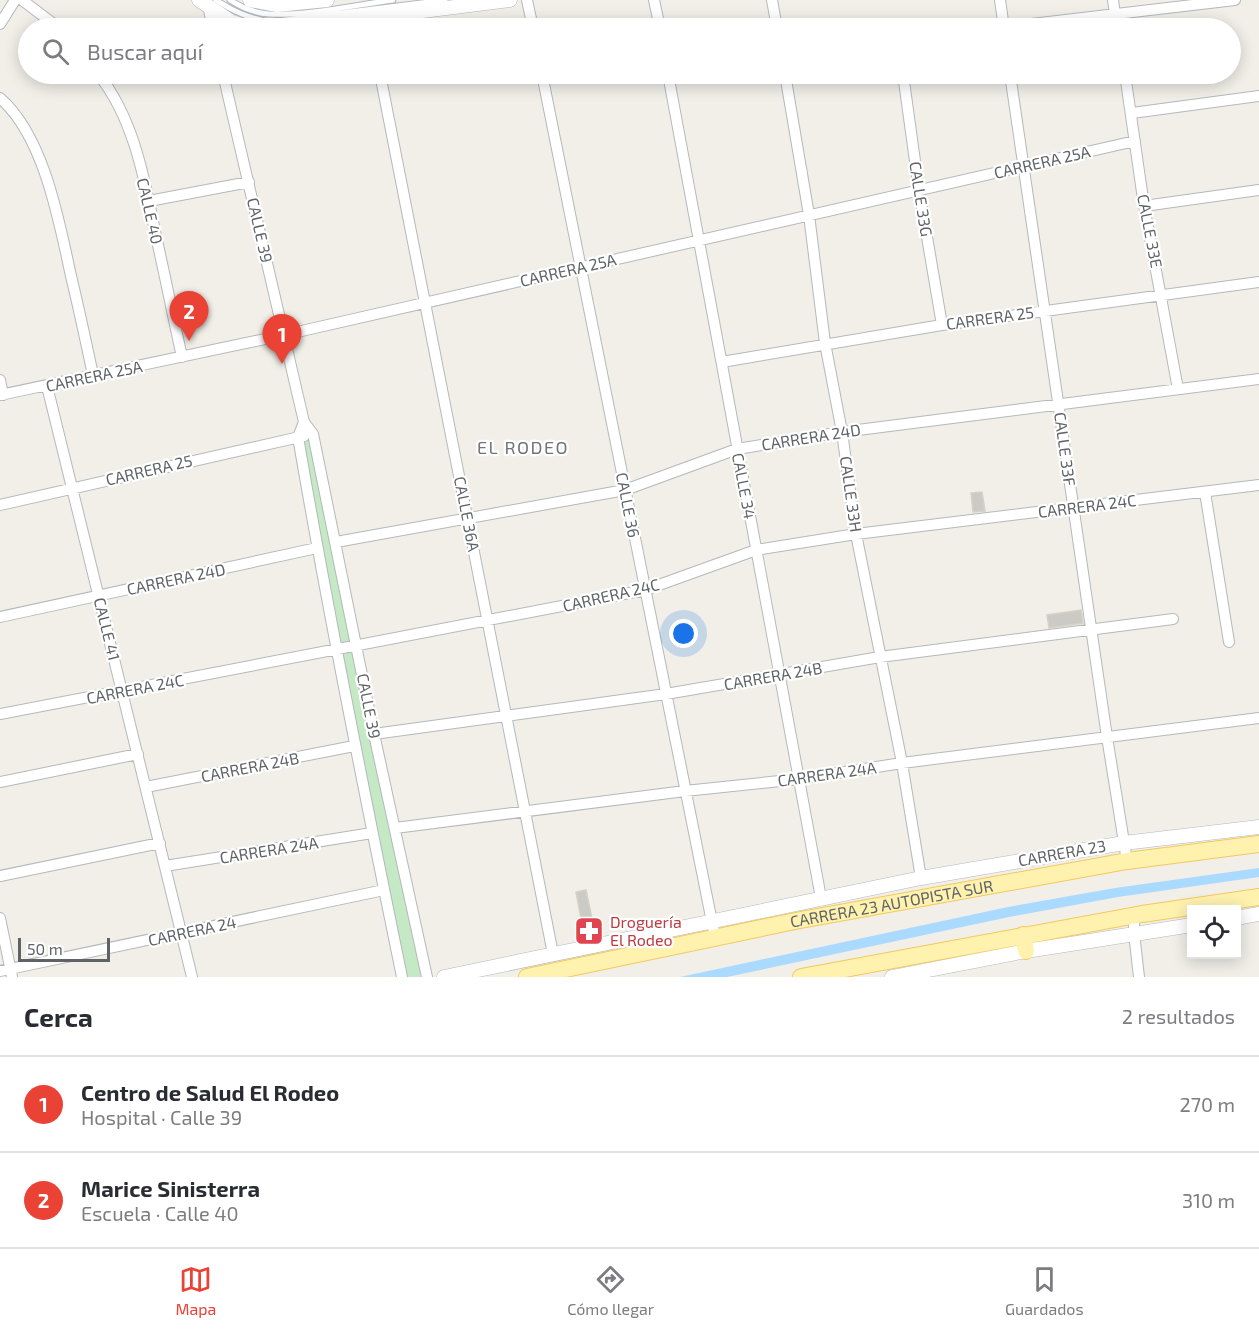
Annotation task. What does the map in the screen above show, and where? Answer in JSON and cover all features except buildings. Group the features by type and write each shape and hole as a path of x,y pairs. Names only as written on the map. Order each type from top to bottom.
{"main road":[{"name":"CARRERA 23 AUTOPISTA SUR","path":"527,977 713,929 1127,861 1259,844"},
{"path":"801,977 1025,943 1134,916 1259,897"}],"street":[{"path":"0,24 15,0"},
{"path":"22,0 46,18"},
{"path":"250,0 277,5 327,0"},
{"path":"400,18 510,0"},
{"path":"527,0 531,18"},
{"path":"654,0 658,18"},
{"path":"772,0 775,18"},
{"path":"999,0 1002,18"},
{"path":"1113,0 1116,18"},
{"path":"1083,18 1235,0"},
{"path":"208,2 211,18"},
{"path":"208,2 227,18"},
{"name":"CALLE 40","path":"105,84 118,104 135,148 149,201 182,357"},
{"name":"CALLE 39","path":"226,84 304,422 313,434 374,734 427,977"},
{"name":"CALLE 36A","path":"382,84 553,954"},
{"name":"CALLE 36","path":"544,84 713,929"},
{"name":"CALLE 34","path":"670,84 821,898"},
{"name":"CALLE 33H","path":"787,84 809,215 825,343 842,432 856,534 902,763 921,878"},
{"name":"CALLE 33G","path":"904,84 919,190 942,325"},
{"name":"CALLE 33F","path":"1012,84 1127,861"},
{"name":"CALLE 33E","path":"1127,84 1144,206 1178,389"},
{"path":"1132,113 1259,96"},
{"path":"0,98 18,117 37,152 58,218 93,375"},
{"name":"CARRERA 25A","path":"2,395 284,335 1135,141"},
{"path":"149,201 249,182"},
{"path":"1144,206 1259,190"},
{"name":"CARRERA 25","path":"722,362 942,325 1259,282"},
{"name":"CARRERA 24D","path":"336,542 625,490 737,448 842,432 1259,379"},
{"path":"0,380 2,395"},
{"name":"CALLE 41","path":"47,386 192,977"},
{"path":"298,437 304,422"},
{"path":"298,437 313,434"},
{"name":"CALLE 39","path":"298,437 354,746 402,977"},
{"name":"CARRERA 25","path":"0,505 298,437"},
{"name":"CARRERA 24C","path":"0,714 645,590 756,550 856,534 1259,485"},
{"path":"1205,492 1229,642"},
{"name":"CARRERA 24D","path":"0,617 317,548"},
{"name":"CARRERA 24B","path":"374,734 666,694 880,657 1173,619"},
{"name":"CARRERA 24A","path":"394,828 799,779 902,763 1259,717"},
{"name":"CARRERA 24B","path":"146,787 354,746"},
{"path":"0,782 138,754"},
{"name":"CARRERA 23","path":"444,977 553,954 713,929 821,898 921,878 1124,843 1259,827"},
{"name":"CARRERA 24A","path":"165,866 372,833"},
{"path":"0,876 159,843"},
{"name":"CARRERA 24","path":"8,972 384,890"},
{"path":"1241,917 1259,914"},
{"path":"1134,916 1139,977"},
{"path":"0,918 8,972"},
{"path":"892,977 941,972 1025,943 1187,926"}],"lane":[{"path":"230,0 247,9 270,14 393,0"},
{"path":"313,18 445,0"},
{"path":"208,2 251,18"}],"green space":[{"path":"313,434 427,977 402,977 298,437"}],"water":[{"path":"1259,868 1259,877 1118,897 1009,917 727,977 680,977 1008,907 1115,888"}],"place":[{"name":"Marice Sinisterra","path":"189,341"},
{"name":"Centro de Salud El Rodeo","path":"282,364"},
{"name":"Droguería El Rodeo","path":"589,931"}],"district":[{"name":"EL RODEO","path":"523,448"}]}
